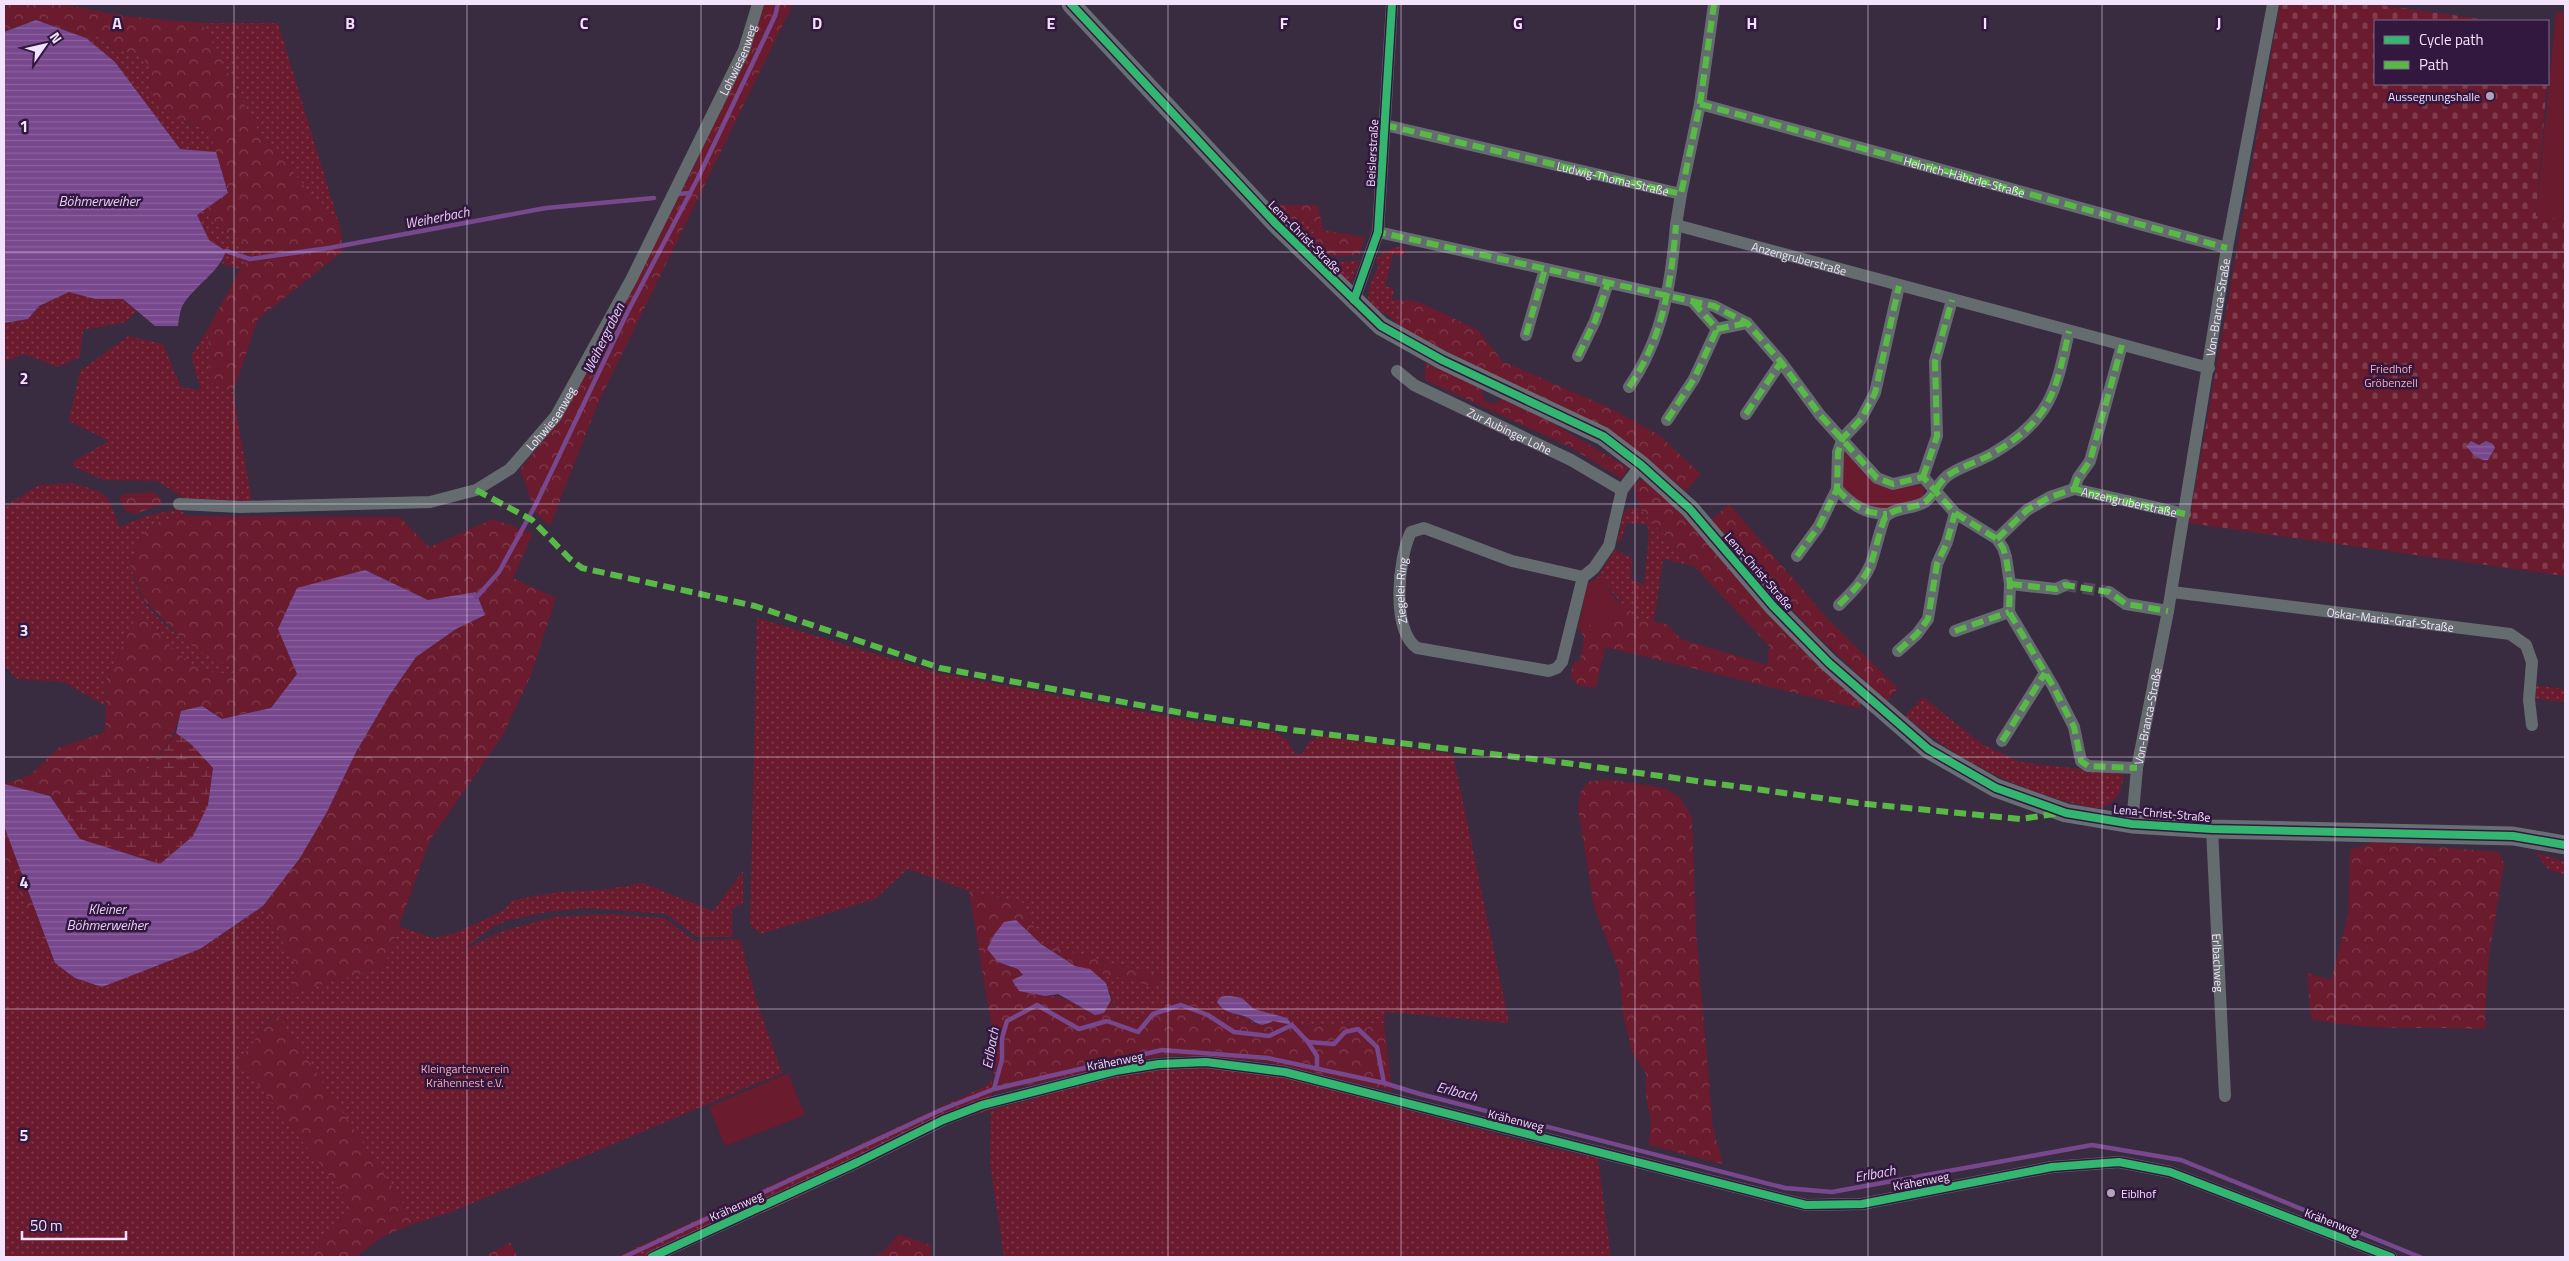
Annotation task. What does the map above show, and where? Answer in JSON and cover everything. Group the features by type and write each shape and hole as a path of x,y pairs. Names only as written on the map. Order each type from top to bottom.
{"street":[{"name":"Lohwiesenweg","path":"179,504 241,507 430,502 476,490 510,469 556,416 631,280 744,50 758,4"},
{"name":"Beislerstraße","path":"1354,300 1378,232 1392,4"},
{"name":"Ludwig-Thoma-Straße","path":"1385,125 1681,194 1700,104 1714,4"},
{"name":"Von-Branca-Straße","path":"2132,824 2137,768 2172,592 2227,248 2273,4"},
{"name":"Lena-Christ-Straße","path":"1080,6 1276,224 1381,326 1442,360 1603,436 1641,465 1690,509 1773,606 1829,663 1928,749 1996,788 2066,813 2132,824 2212,829 2504,836 2565,845"},
{"name":"Heinrich-Häberle-Straße","path":"1700,104 2227,248"},
{"path":"1628,387 1652,349 1668,297 1681,194"},
{"name":"Anzengruberstraße","path":"1676,224 1899,286 2208,368"},
{"path":"1378,232 1714,306 1747,323 1781,362 1820,415 1843,438 1876,478 1893,484 1923,477"},
{"path":"1526,335 1545,269"},
{"path":"1578,356 1595,320 1608,283"},
{"path":"1797,556 1819,526 1837,489 1838,452 1843,438 1861,419 1875,393 1899,286"},
{"path":"1923,477 1937,436 1935,361 1952,300"},
{"path":"1693,302 1717,330"},
{"path":"1717,330 1747,323"},
{"path":"1667,420 1694,378 1717,330"},
{"path":"1837,489 1851,504 1872,514 1887,514 1916,507 1928,500 1950,474 1996,452 2023,433 2046,409 2058,379 2069,331"},
{"name":"Anzengruberstraße","path":"2074,489 2078,478 2090,461 2122,345"},
{"path":"1746,414 1781,362"},
{"name":"Zur Aubinger Lohe","path":"1398,370 1414,385 1571,460 1622,490"},
{"name":"Ziegelei-Ring","path":"1583,577 1512,561 1431,529 1417,529 1411,532 1407,540 1400,574 1401,608 1405,635 1418,648 1549,671 1557,668 1562,662 1583,577 1594,568 1609,546 1622,490 1641,465"},
{"path":"1923,477 1955,513 1997,539 2006,557 2010,584 2009,612 2074,727 2081,761 2088,766 2137,768"},
{"name":"Anzengruberstraße","path":"1997,539 2027,510 2050,497 2074,489 2184,514"},
{"path":"1898,651 1917,634 1928,619 1937,564 1947,542 1955,513"},
{"path":"1839,604 1857,587 1869,568 1887,514"},
{"path":"2010,584 2056,589 2065,585"},
{"path":"2109,592 2126,604 2168,611"},
{"name":"Oskar-Maria-Graf-Straße","path":"2172,592 2510,634 2526,645 2532,662 2529,700 2532,725"},
{"path":"1955,631 2009,612"},
{"path":"2002,741 2045,673"},
{"name":"Erlbachweg","path":"2212,829 2225,1096"},
{"path":"2540,841 2565,851"},
{"name":"Krähenweg","path":"652,1257 936,1124 982,1105 1115,1071 1159,1064 1206,1062 1286,1072 1806,1205 1862,1204 2052,1167 2119,1162 2170,1172 2391,1257"}],"green space":[{"path":"4,4 68,5 124,16 202,23 258,130 341,230 343,251 258,319 233,392 210,382 208,329 240,269 250,257 242,240 220,228 204,210 228,193 209,130 174,117 159,105 151,89 150,71 143,57 113,48 95,35 86,38 36,20 4,31"},
{"path":"763,4 791,4 792,6 598,403 550,526 536,514 520,469 558,423 644,266 691,173 756,30"},
{"name":"Friedhof Gröbenzell","path":"2280,4 2374,4 2488,20 2374,20 2374,85 2547,85 2536,215 2565,220 2565,576 2189,523"},
{"path":"2556,12 2565,13 2565,220 2536,216"},
{"path":"202,23 278,23 341,230 258,130"},
{"path":"95,35 113,48 143,57 152,71 151,91 185,123 209,130 216,152 180,149 115,62 86,38"},
{"path":"1275,205 1318,205 1323,230 1365,237 1360,254 1334,256 1323,253 1311,244 1311,235 1316,230 1311,221 1286,217"},
{"path":"204,210 220,228 242,240 250,257 240,269 222,264 226,251 209,240 197,215"},
{"path":"1286,217 1311,221 1316,230 1311,235 1311,244"},
{"path":"1405,246 1403,257 1393,254 1385,286 1394,289 1392,300 1408,300 1397,324 1391,317 1369,304 1368,294 1379,265 1375,263 1380,255 1387,250"},
{"path":"1324,260 1334,263 1360,260 1353,279 1349,283"},
{"path":"69,292 95,299 123,299 136,311 126,322 83,330 80,357 58,367 24,354 6,361 4,373 4,323 28,319 39,306"},
{"path":"1408,300 1419,302 1478,330 1502,361 1610,408 1659,435 1701,474 1686,491 1634,449 1431,345 1397,324"},
{"path":"208,329 210,382 233,392 252,503 187,500 157,481 103,480 73,466 74,461 109,441 69,421 80,371 128,336 163,344 181,387 201,390 191,356"},
{"path":"1425,363 1481,388 1485,401 1494,404 1502,399 1549,421 1628,468 1622,479 1570,447 1425,380"},
{"path":"1844,444 1893,487 1923,485 1924,495 1917,502 1873,512 1839,487"},
{"path":"1648,479 1860,702 1860,709 1605,647 1596,688 1577,685 1571,676 1573,663 1580,661 1584,637 1578,628 1581,615 1587,623 1612,623 1617,601 1629,607 1632,618 1667,624 1681,639 1767,665 1769,646 1639,508 1634,486 1638,481"},
{"path":"72,483 93,489 105,495 119,527 147,516 178,509 188,516 163,521 148,528 139,542 130,565 144,601 164,624 201,651 240,671 224,674 209,672 196,666 171,646 139,611 107,678 105,706 64,682 17,679 4,665 4,507 38,485"},
{"path":"153,492 162,499 160,505 135,514 126,511 119,499 123,494"},
{"path":"1729,504 1828,619 1898,688 1887,701 1810,629 1711,520"},
{"path":"1630,508 1639,508 1693,566 1663,559 1654,622 1631,618 1629,607 1623,604 1606,584 1597,578 1615,549 1632,558 1631,579 1644,585 1649,535 1647,524 1626,523 1621,541 1617,543 1624,512"},
{"path":"188,516 400,517 429,547 493,519 533,533 513,578 556,598 531,675 503,735 430,840 384,967 289,994 296,966 263,906 300,858 327,812 356,752 389,696 416,657 456,629 485,615 476,593 428,600 365,570 278,629 297,674 271,708 222,719 202,706 181,711 174,733 164,749 135,779 110,775 86,791 50,796 4,784 30,775 58,748 105,732 107,678 139,611 170,646 195,666 224,674 240,671 208,657 179,636 144,600 130,565 139,542 148,528 163,521"},
{"path":"1597,578 1603,581 1617,601 1610,625 1602,629 1589,624 1581,615 1587,584"},
{"path":"757,618 939,673 1192,721 1276,732 1288,741 1295,754 1302,754 1308,743 1318,736 1453,754 1509,1023 1386,1012 1384,1023 1292,1025 1287,1018 1254,1009 1242,998 1233,1014 1246,1017 1254,1023 1235,1022 1205,1006 1156,1006 1137,1025 1117,1014 1106,983 1090,969 1154,987 1163,977 1041,944 1023,903 969,891 908,869 875,899 760,934 750,924"},
{"path":"2532,685 2565,689 2565,702 2531,698"},
{"path":"1923,697 1982,744 2020,762 2124,774 2116,798 2108,805 2098,808 2079,805 2042,794 1980,768 1942,744 1905,716"},
{"path":"176,733 192,745 213,768 208,805 193,836 160,864 80,839 50,796 86,791 90,777 106,766 111,775 135,779 160,755"},
{"path":"1606,779 1664,788 1680,797 1692,817 1696,931 1713,1128 1723,1164 1649,1145 1651,1121 1646,1098 1646,1074 1632,1052 1623,1015 1619,971 1594,907 1578,809 1580,793 1588,782"},
{"path":"4,826 55,963 4,861"},
{"path":"2375,842 2499,852 2504,864 2489,956 2485,1015 2486,1029 2376,1027 2311,1019 2307,973 2331,980 2348,916 2350,850"},
{"path":"2535,852 2565,862 2565,875 2548,869"},
{"name":"Kleingartenverein Krähennest e.V.","path":"4,861 55,963 200,949 263,906 296,966 289,994 384,967 399,926 433,938 455,933 503,911 513,900 559,892 602,890 643,883 713,911 743,871 743,903 732,909 732,937 697,937 666,914 586,908 547,912 509,920 492,927 463,950 503,931 553,917 609,914 664,918 695,941 740,939 756,999 782,1073 449,1213 416,1223 275,1012 240,1060 354,1208 308,1257 4,1257"},
{"path":"969,891 1023,903 1041,944 1016,920 998,962 1018,969 1045,996 1063,998 1089,1012 1096,1013 1104,1013 1111,1000 1117,1014 1137,1025 1156,1006 1177,998 1205,1006 1235,1022 1267,1025 1273,1021 1292,1025 1384,1023 1392,1091 1263,1061 1165,1055 992,1093 996,1054"},
{"path":"1041,944 1163,977 1154,987 1075,966"},
{"path":"276,1012 416,1223 384,1236 356,1257 308,1257 354,1208 239,1060"},
{"path":"1206,1067 1284,1077 1549,1148 1598,1158 1611,1257 1004,1257 990,1163 991,1110 947,1123 794,1199 663,1257 616,1257 986,1086 992,1080 992,1110 1116,1076 1160,1069"},
{"path":"788,1073 805,1115 725,1146 709,1107"},
{"path":"899,1234 930,1245 932,1257 872,1257 884,1251"},
{"path":"511,1242 517,1257 484,1257"}],"water":[{"name":"Böhmerweiher","path":"36,20 86,38 115,62 180,149 216,152 228,193 197,215 209,240 226,251 213,272 184,303 178,326 155,326 123,299 95,299 69,292 39,306 28,319 4,323 4,32"},
{"path":"2471,441 2479,445 2486,441 2493,444 2495,448 2488,460 2481,460 2470,451 2466,446"},
{"name":"Kleiner Böhmerweiher","path":"365,570 428,600 476,592 485,615 456,629 416,657 389,696 356,752 327,812 300,858 263,906 200,949 102,987 75,978 55,963 4,826 4,784 50,796 80,839 160,864 193,836 208,805 213,768 192,745 176,733 181,711 202,706 222,719 271,708 297,674 278,629 297,588"},
{"path":"1016,920 1041,944 1075,966 1090,969 1106,983 1111,1000 1104,1013 1095,1015 1058,994 1045,996 1019,991 1012,980 1023,975 1018,969 998,962 987,949 994,935 1004,922"},
{"path":"1221,997 1242,998 1254,1009 1287,1018 1292,1025 1273,1021 1264,1025 1257,1023 1226,1010 1217,1002"}],"waterway":[{"name":"Weihergraben","path":"474,600 499,572 536,504 627,313 698,178 775,16 778,4"},
{"name":"Weiherbach","path":"678,194 690,193"},
{"name":"Weiherbach","path":"226,251 250,259 329,248 546,208 654,198"},
{"name":"Erlbach","path":"624,1257 943,1109 994,1089 1002,1059 1002,1038 1007,1021 1037,1005 1079,1029 1107,1021 1138,1032 1153,1014 1181,1005 1208,1015 1234,1032 1269,1036 1292,1025 1308,1042 1334,1044 1345,1032 1358,1029 1377,1047 1384,1083 1420,1094 1785,1188 1832,1192 2092,1145 2181,1160 2420,1257"},
{"name":"Erlbach","path":"1308,1042 1317,1056 1317,1069"},
{"name":"Erlbach","path":"994,1089 1162,1050 1268,1058 1384,1083"}],"tunnel":[{"path":"2065,585 2109,592"}],"marked path":[{"path":"1385,125 1681,194 1700,104 1714,4"},
{"path":"1700,104 2227,248"},
{"path":"1629,387 1650,349 1663,310 1668,289 1676,225"},
{"path":"1379,228 1378,232 1714,306 1747,323 1781,362 1820,415 1877,478 1893,484 1923,477 1955,513 1997,539 2006,557 2010,584 2009,612 2053,686 2074,727 2081,761 2088,766 2137,768"},
{"path":"1526,335 1545,269"},
{"path":"1578,356 1595,321 1608,283"},
{"path":"1797,556 1819,526 1837,489 1838,452 1843,438 1861,419 1875,393 1899,286"},
{"path":"1923,477 1937,436 1935,361 1952,300"},
{"path":"1693,302 1717,329 1747,323"},
{"path":"1667,420 1694,379 1717,329"},
{"path":"1839,605 1867,572 1886,516 1894,511 1925,502 1932,496 1946,477 1990,455 2014,440 2040,415 2055,387 2069,331"},
{"path":"2074,489 2078,478 2090,461 2122,345"},
{"path":"1746,414 1781,362"},
{"path":"1837,489 1859,508 1879,514 1887,514"},
{"path":"1997,539 2027,510 2050,497 2074,489 2185,514"},
{"path":"476,490 532,520 570,559 582,568 755,606 940,668 1193,715 1292,730 1566,763 1857,803 2020,819 2061,813"},
{"path":"1898,651 1917,634 1928,619 1937,564 1947,542 1955,513"},
{"path":"2010,584 2056,589 2065,585 2109,592 2126,604 2168,611"},
{"path":"1955,631 2009,612"},
{"path":"2002,741 2045,673"}],"cycle path":[{"path":"1071,4 1276,224 1381,326 1442,360 1603,436 1641,465 1690,509 1773,606 1829,663 1928,749 1996,788 2066,813 2132,824 2212,829 2513,836 2565,845"},
{"path":"1354,300 1378,232 1392,4"},
{"path":"652,1257 858,1162 943,1120 982,1105 1115,1071 1159,1064 1206,1062 1285,1072 1806,1205 1862,1204 2052,1167 2119,1162 2170,1172 2391,1257"}],"place":[{"name":"Aussegnungshalle","path":"2490,96"},
{"name":"Eiblhof","path":"2111,1193"}]}
